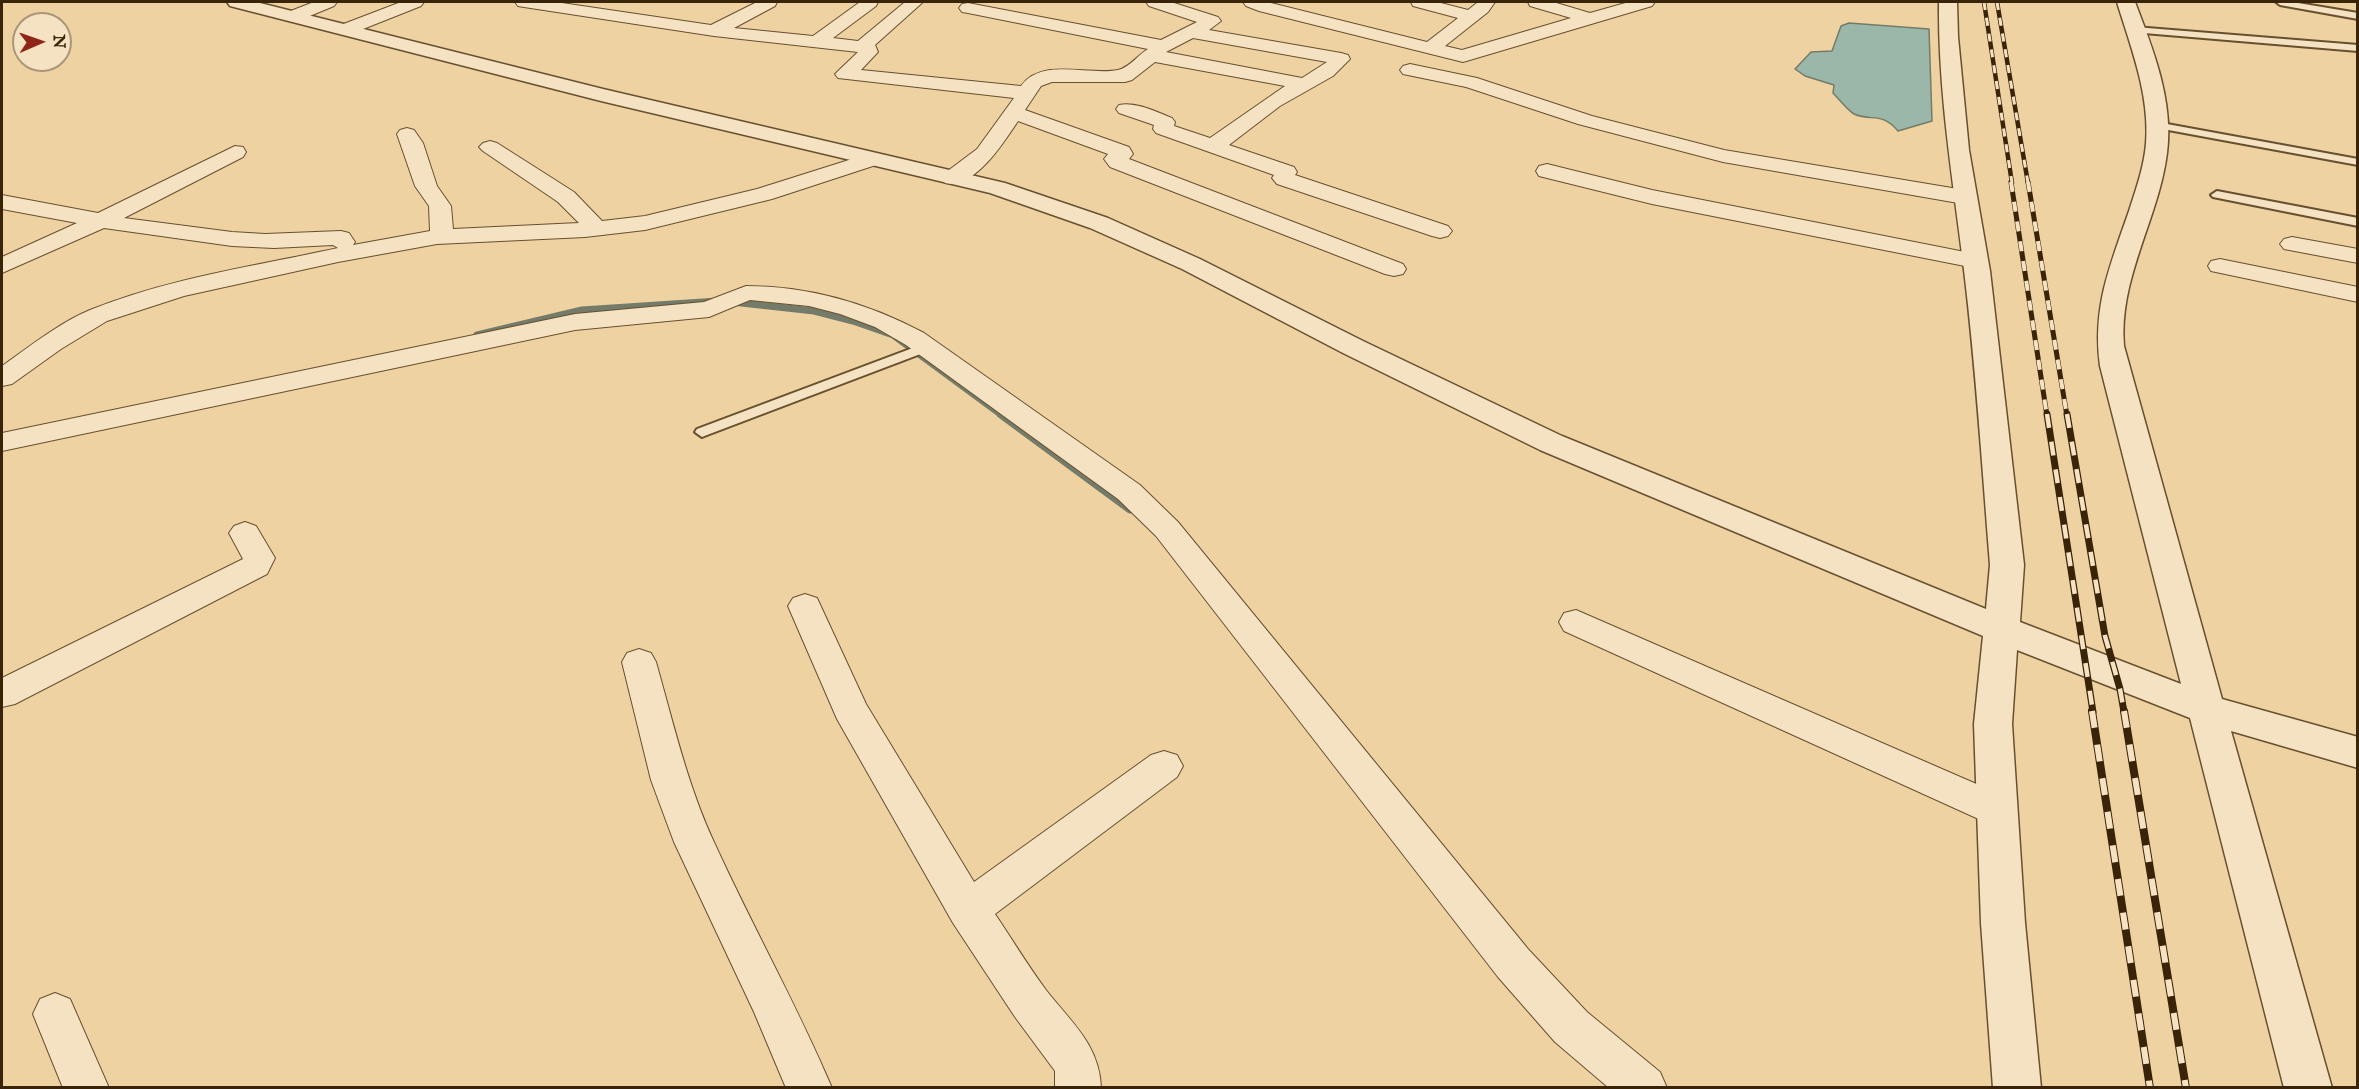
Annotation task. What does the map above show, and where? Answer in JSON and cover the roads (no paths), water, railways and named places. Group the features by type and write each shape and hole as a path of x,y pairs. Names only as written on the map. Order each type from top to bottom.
{"street":[{"path":"236,2 601,95 997,188 1099,223 1191,264 1353,347 1551,443 2001,629 2206,709 2358,753"},
{"path":"294,16 328,2"},
{"path":"347,29 415,2"},
{"path":"524,2 714,31 818,41 870,50 845,72 847,75 1028,91 1141,89"},
{"path":"714,31 769,2"},
{"path":"818,41 870,2"},
{"path":"862,47 915,2"},
{"path":"953,178 986,154 1028,91 1039,79 1049,76 1122,76 1156,51 1212,21 1155,2"},
{"path":"1252,2 1275,10 1429,49 1466,56 1646,2"},
{"path":"1419,2 1471,16"},
{"path":"1429,49 1486,2"},
{"path":"1536,2 1592,19"},
{"path":"1948,2 1948,37 1964,197 1975,261 2007,565 1993,724 2017,1088"},
{"path":"2126,2 2147,64 2157,142 2153,172 2128,247 2110,339 2114,366 2308,1088"},
{"path":"968,8 1304,84"},
{"path":"1190,32 1341,59 1273,102 1252,120 1212,147"},
{"path":"1410,70 1470,82 1574,117 1714,154 1964,197"},
{"path":"1126,109 1163,121 1166,123 1163,129 1286,172 1283,178 1343,224 1394,269"},
{"path":"1014,113 1119,152 1122,154 1115,159 1118,162 1190,188 1343,224 1440,231"},
{"path":"407,134 426,186 440,206 442,236"},
{"path":"490,147 566,197 597,229"},
{"path":"2,266 100,221 235,152"},
{"path":"2,378 76,328 117,309 178,290 346,253 442,236 597,229 645,223 764,194 871,159"},
{"path":"1547,171 1652,198 1975,261"},
{"path":"2,202 100,221 241,240 284,241 338,238 343,240 346,253"},
{"path":"2292,244 2358,256"},
{"path":"2220,266 2358,295"},
{"path":"2,442 564,324 723,303 742,294 759,293 828,303 884,322 917,350 1129,492 1162,522 1513,963 1571,1027 1644,1088"},
{"path":"2,694 256,566 259,558 245,533"},
{"path":"805,606 850,709 968,910 1030,1003 1073,1058 1078,1070 1078,1088"},
{"path":"1576,622 1997,810"},
{"path":"639,662 670,780 694,842 772,1003 810,1088"},
{"path":"968,910 1164,766"},
{"path":"55,1014 86,1088"}],"lane":[{"path":"2280,2 2358,16"},
{"path":"2135,30 2358,48"},
{"path":"2156,125 2358,162"},
{"path":"2217,195 2358,222"},
{"path":"702,432 917,350"}],"waterway":[{"path":"477,335 582,310 718,301"},
{"path":"732,302 814,311 893,335 1003,416"},
{"path":"1001,414 1130,509"}],"railway":[{"path":"1984,2 2012,183"},
{"path":"1997,2 2028,183"},
{"path":"2011,182 2047,416"},
{"path":"2028,182 2067,416"},
{"path":"2047,414 2093,712"},
{"path":"2067,414 2105,636 2124,712"},
{"path":"2092,711 2150,1088"},
{"path":"2124,711 2186,1088"}]}
